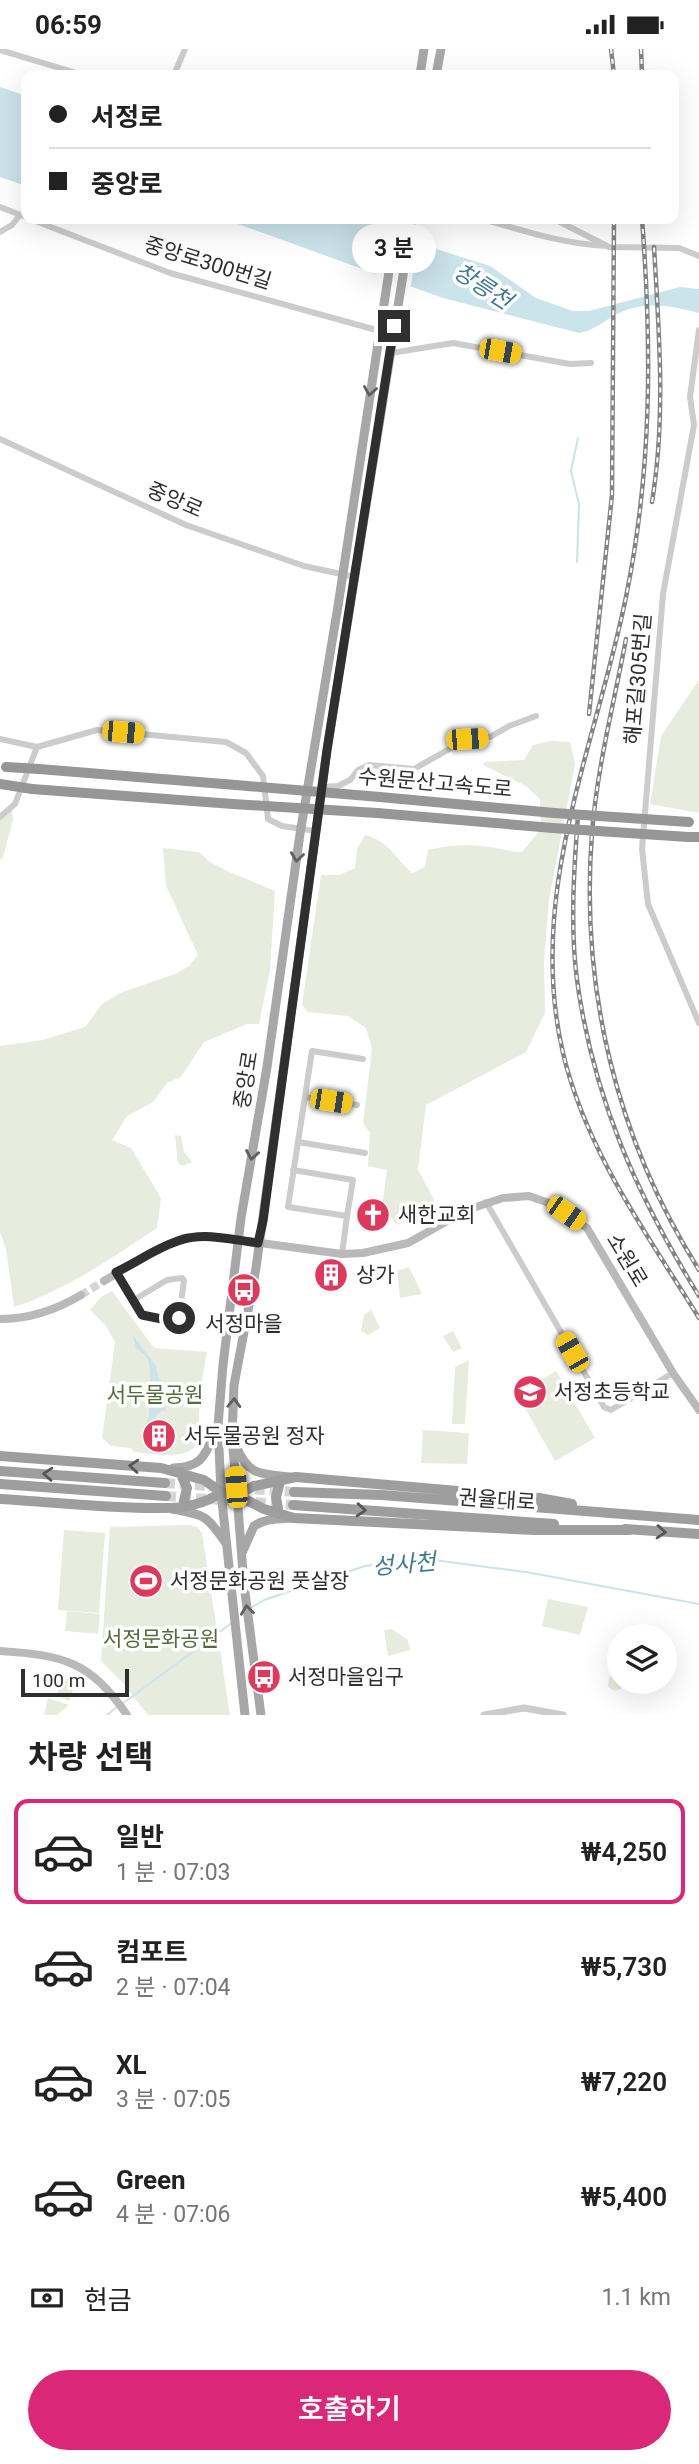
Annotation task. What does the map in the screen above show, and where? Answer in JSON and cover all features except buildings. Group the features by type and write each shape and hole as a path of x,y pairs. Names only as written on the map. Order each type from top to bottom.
{"highway":[{"name":"수원문산고속도로","path":"3,767 554,813 694,822"},
{"name":"수원문산고속도로","path":"0,784 33,789 694,837"},
{"path":"0,791 33,789"},
{"path":"0,1456 161,1468 180,1472 204,1480 221,1492 237,1495 249,1503 294,1518 535,1530 630,1529"},
{"path":"0,1471 165,1483"},
{"path":"180,1472 187,1488 183,1505"},
{"path":"237,1495 254,1486 296,1477 540,1498 635,1514"},
{"path":"279,1514 276,1497 280,1482"},
{"path":"0,1484 166,1496"},
{"path":"0,1499 166,1509 211,1499 221,1492"},
{"name":"권율대로","path":"294,1492 382,1495 699,1520"},
{"name":"권율대로","path":"293,1506 699,1534"}],"main road":[{"path":"421,70 424,49"},
{"path":"437,70 442,49"},
{"name":"중앙로","path":"245,1715 225,1543 218,1426 239,1241 396,224"},
{"name":"중앙로","path":"261,1715 244,1585 232,1437 234,1385 257,1268 258,1243 322,787 411,224"},
{"name":"소원로","path":"104,1281 156,1250 183,1238 209,1236 342,1254 363,1253 408,1243 486,1202 529,1196 549,1203 587,1228 673,1373 699,1410"},
{"path":"0,1319 29,1317 64,1305 81,1294"},
{"path":"161,1468 189,1467 201,1460 218,1426"},
{"path":"232,1437 240,1457 250,1470 296,1477"},
{"path":"166,1509 203,1516 213,1524 225,1543"},
{"path":"242,1555 254,1526 267,1520 294,1518"},
{"path":"0,1651 63,1659 85,1669 105,1686 127,1715"}],"street":[{"path":"176,70 185,49"},
{"path":"0,50 66,70"},
{"name":"중앙로300번길","path":"0,207 21,215"},
{"path":"0,232 21,219"},
{"name":"중앙로300번길","path":"43,224 170,273 380,327"},
{"path":"499,224 582,245 679,249 699,256"},
{"path":"564,224 609,247"},
{"name":"해포길305번길","path":"699,330 690,397 694,425 663,594 642,849 648,904 699,1023"},
{"path":"391,353 453,343 570,364 591,363"},
{"name":"중앙로","path":"0,439 186,525 304,566 355,577"},
{"path":"322,787 338,786 350,781 358,770 369,765 414,769 467,739 490,737 509,726 537,716"},
{"path":"0,739 37,747 97,730 226,742 246,753 263,776 268,818 282,826 316,831"},
{"path":"0,817 15,804 37,747"},
{"path":"347,1216 288,1207 312,1051 363,1059"},
{"path":"305,1097 357,1105"},
{"path":"298,1142 365,1153"},
{"path":"293,1170 353,1180 342,1254"},
{"path":"486,1202 604,1407 611,1410 673,1373"},
{"path":"116,1272 132,1301 142,1315 176,1320 181,1310 184,1280 167,1280 132,1301"},
{"path":"484,1715 538,1709 563,1715"}],"green space":[{"path":"699,680 699,813 650,804 661,736"},
{"path":"551,741 570,742 575,764 549,900 544,962 545,1013 526,1052 426,1105 418,1169 437,1206 397,1225 382,1207 387,1170 368,1166 370,1133 363,1123 372,1049 366,1028 348,1016 308,1012 302,1005 321,875 339,875 355,868 357,849 365,835 386,845 412,873 425,867 428,850 435,848 474,845 522,852 541,829 540,799 526,786 483,765 485,762 524,760 533,745"},
{"path":"12,810 13,820 0,860 0,819"},
{"path":"163,848 199,852 227,871 275,891 270,970 259,1024 247,1024 204,1042 181,1077 167,1083 153,1102 127,1116 112,1140 131,1148 161,1198 157,1228 106,1262 52,1292 14,1307 6,1249 0,1232 0,1046 43,1040 85,1027 102,1004 120,993 175,974 189,966 198,955 166,886"},
{"path":"175,1135 181,1136 184,1152 192,1162 182,1166 178,1163"},
{"path":"409,1267 422,1294 400,1298 397,1271"},
{"name":"서두물공원","path":"112,1291 154,1348 207,1352 200,1391 198,1440 188,1452 170,1455 134,1452 131,1448 111,1446 102,1438 115,1342 106,1326 90,1310 101,1297"},
{"path":"371,1310 380,1328 368,1335 361,1331 364,1315"},
{"path":"453,1331 462,1348 453,1352 443,1336"},
{"path":"469,1360 465,1424 452,1424 455,1367"},
{"path":"556,1371 595,1438 555,1461 517,1394"},
{"path":"423,1430 469,1433 467,1464 421,1463"},
{"name":"서정문화공원","path":"110,1527 197,1527 202,1533 230,1715 148,1715 101,1661"},
{"path":"64,1530 105,1533 99,1613 58,1610"},
{"path":"548,1599 588,1607 580,1635 542,1626"},
{"path":"67,1611 100,1614 98,1634 65,1631"},
{"path":"392,1629 408,1640 410,1650 388,1656 384,1630"},
{"path":"62,1677 76,1682 69,1701 57,1696"},
{"path":"48,1698 69,1705 57,1715 44,1715"}],"water":[{"path":"0,87 21,94 21,184 0,177"},
{"name":"창릉천","path":"238,224 379,224 420,244 490,266 536,298 573,311 589,311 680,287 699,289 699,313 666,306 645,306 624,311 593,329 579,333 443,298"},
{"path":"133,1335 156,1366 158,1377 168,1388 165,1412 163,1410 156,1415 156,1425 147,1427 149,1366 148,1360 136,1348"}],"pier":[{"path":"384,224 419,239 410,290 375,277"}],"waterway":[{"path":"577,562 579,504 571,471 578,438"},
{"name":"성사천","path":"251,1608 264,1600 365,1566 426,1559 526,1572 699,1604"},
{"name":"성사천","path":"122,1704 233,1622"},
{"name":"성사천","path":"107,1715 117,1707"}],"tunnel":[{"path":"81,1295 104,1281"},
{"path":"165,1483 294,1492"},
{"path":"166,1496 293,1505"}],"railway":[{"path":"611,49 613,70"},
{"path":"641,49 642,70"},
{"path":"589,714 612,495 614,224"},
{"path":"642,224 648,408 641,502 626,597 569,823 558,879 553,936 554,994 563,1053 573,1089 602,1158 699,1318"},
{"path":"652,502 660,406 654,247"},
{"path":"626,639 594,809 590,891 592,948 599,1005 610,1060 626,1115 670,1220 699,1270"},
{"path":"578,815 573,897 575,960 584,1023 594,1065 606,1105 637,1183 699,1296"}],"place":[{"name":"새한교회","path":"373,1215"},
{"name":"상가","path":"331,1275"},
{"name":"서정마을","path":"244,1290"},
{"name":"서정초등학교","path":"530,1392"},
{"name":"서두물공원 정자","path":"159,1436"},
{"name":"서정문화공원 풋살장","path":"146,1581"},
{"name":"서정마을입구","path":"264,1677"}],"route":[{"path":"179,1318 172,1321 142,1315 116,1272 183,1238 209,1236 258,1243 327,750 394,326"}]}
